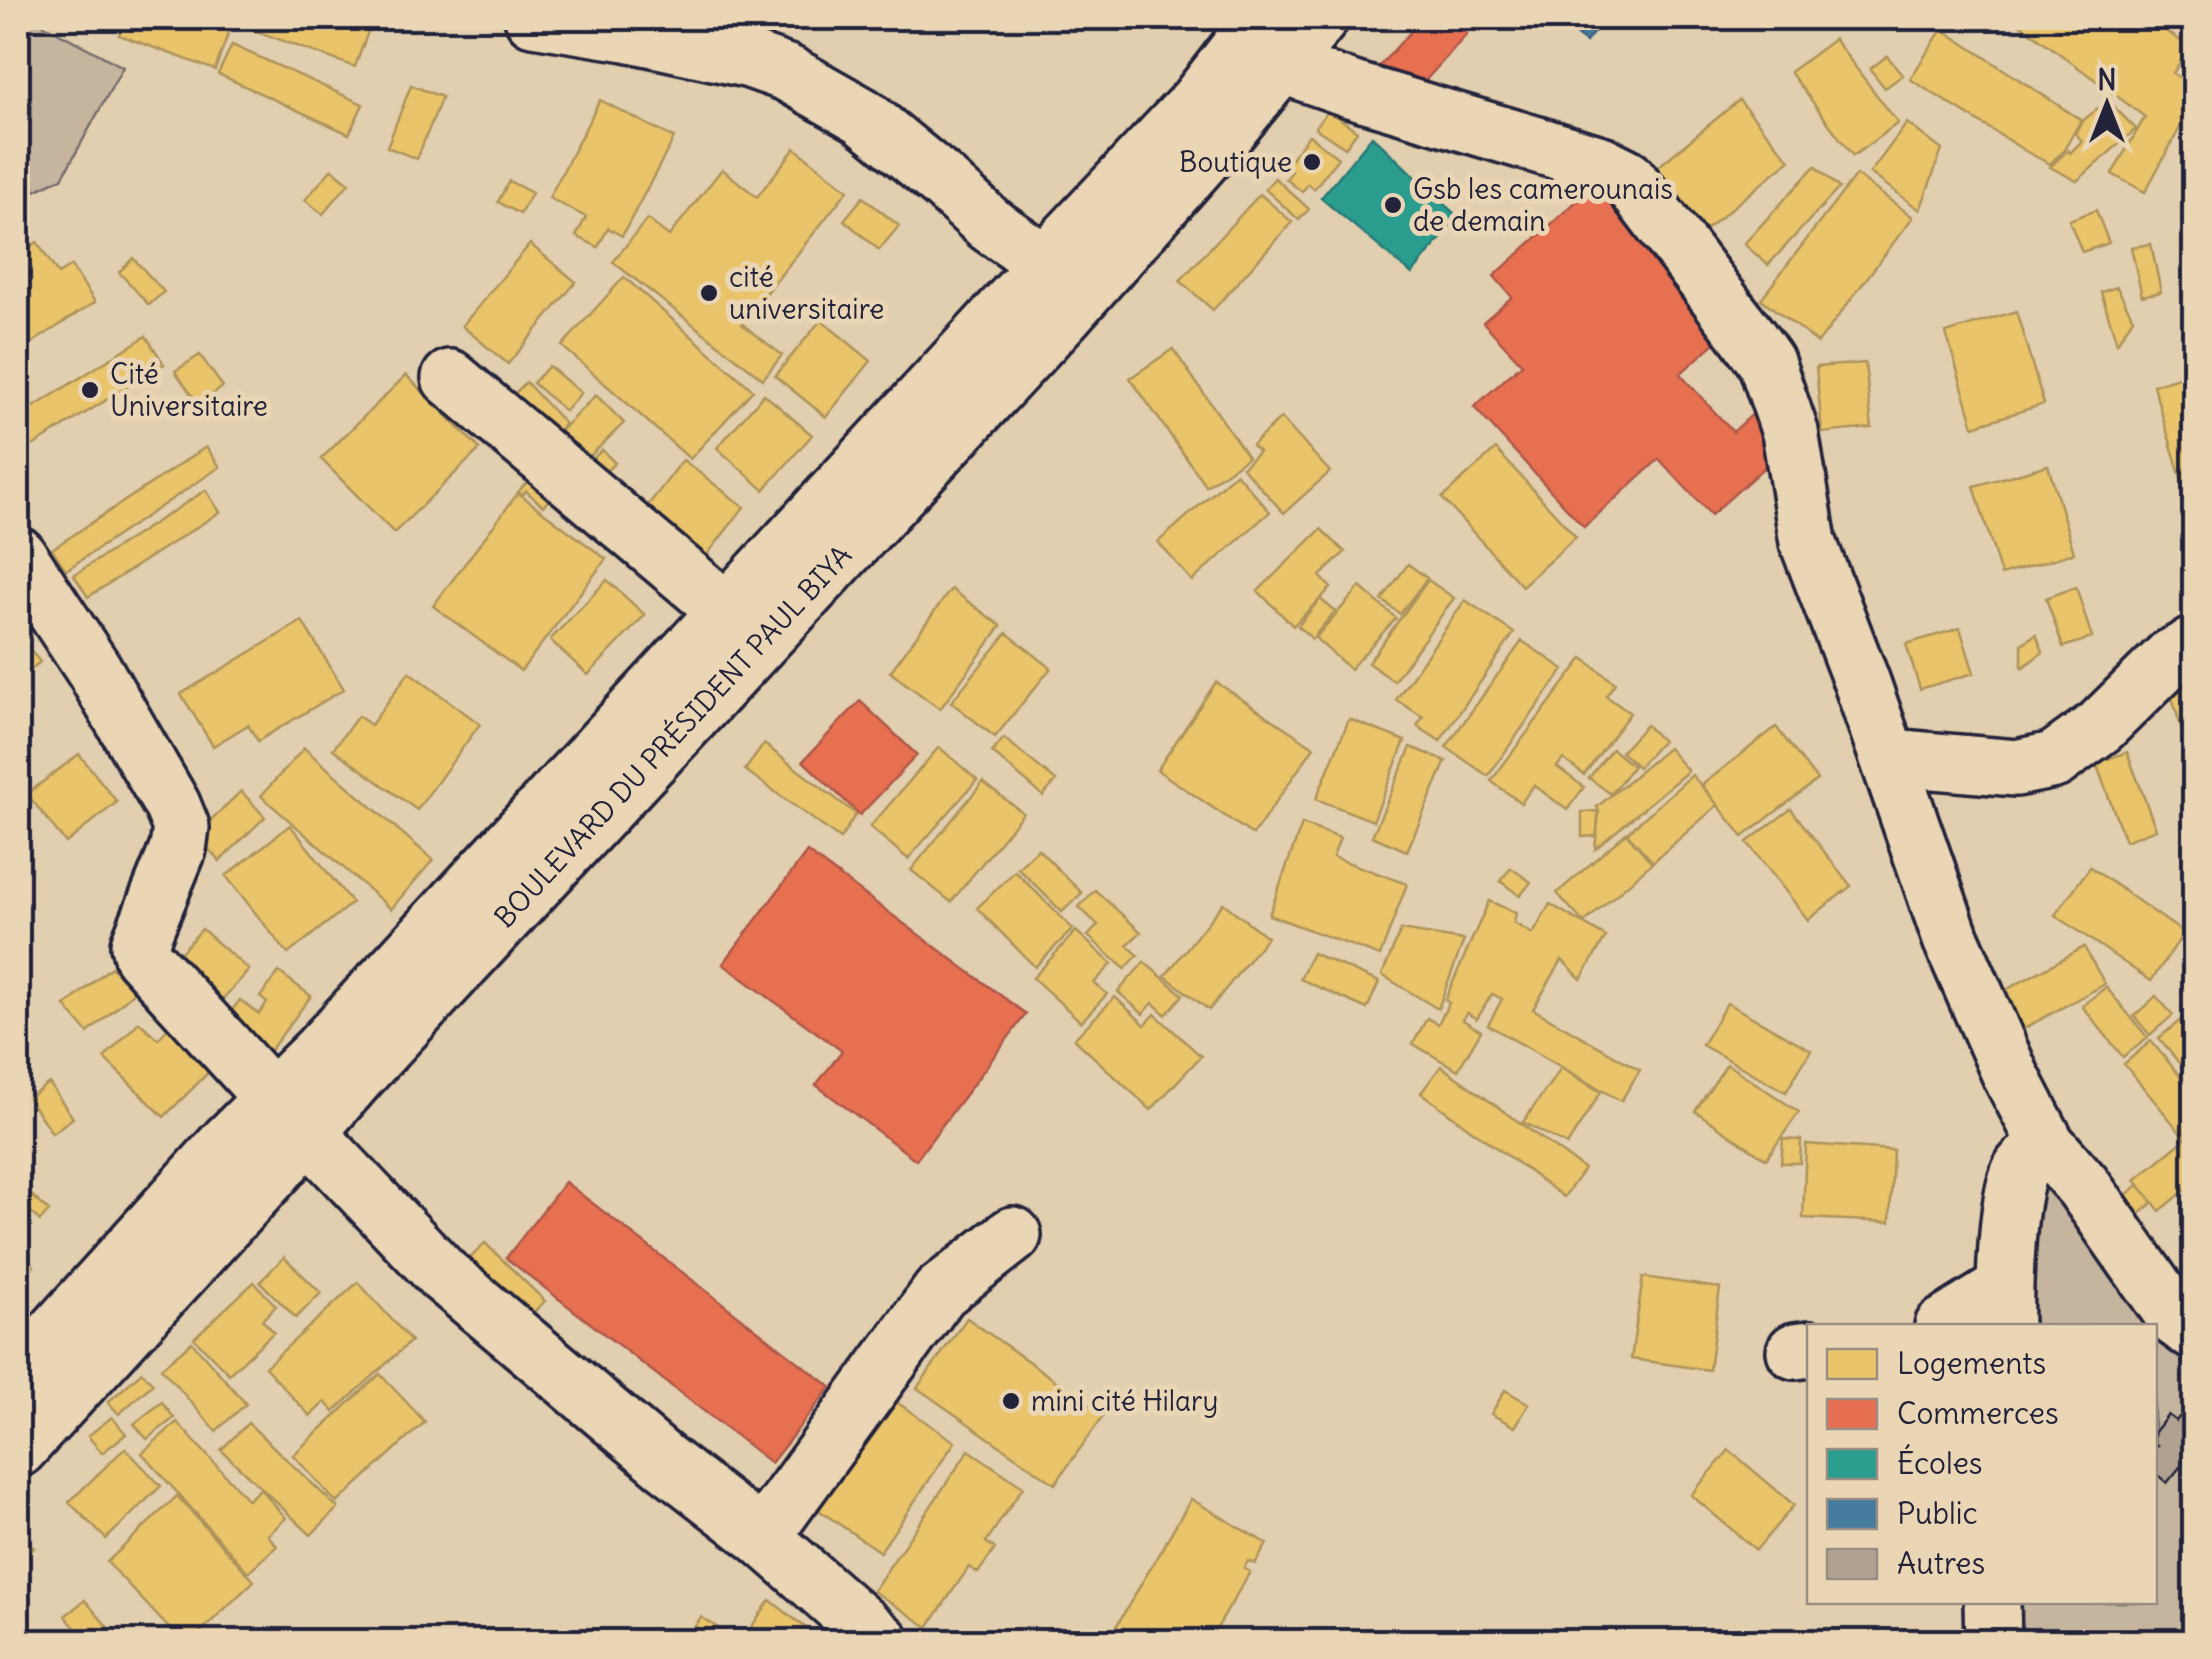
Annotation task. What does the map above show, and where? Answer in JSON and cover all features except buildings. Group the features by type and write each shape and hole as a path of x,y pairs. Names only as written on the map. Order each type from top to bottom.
{"street":[{"path":"533,18 644,37 750,60 787,73 863,116 989,224 1063,279"},
{"name":"BOULEVARD DU PRÉSIDENT PAUL BIYA","path":"18,1374 229,1142 290,1116 372,1059 1063,279 1196,102 1272,41 1320,18"},
{"path":"1272,41 1353,90 1601,164 1627,177 1766,362 1790,432 1808,542 1889,757 1951,939 2011,1076 2046,1145 2084,1186 2176,1319 2194,1332"},
{"name":"BOULEVARD DU PRÉSIDENT PAUL BIYA","path":"18,1449 290,1116 322,1050 1025,288 1063,279"},
{"path":"450,378 727,611"},
{"path":"18,555 94,670 172,804 180,826 178,848 139,945 142,956 442,1274 665,1462 762,1537 882,1642"},
{"path":"1889,757 2016,768 2054,760 2101,726 2170,658 2194,645"},
{"path":"1950,1324 2004,1307 2013,1198 2021,1168 2046,1145"},
{"path":"762,1537 940,1292 1013,1236"},
{"path":"1992,1604 1993,1642"}],"shaded area":[{"path":"18,18 31,18 123,67 62,178 18,199"},
{"path":"2047,1145 2194,1332 2194,1641 2026,1641 1990,1604 2157,1604 2157,1324 2007,1324"}],"place":[{"name":"Boutique","path":"1312,162"},
{"name":"Gsb les camerounais de demain","path":"1393,205"},
{"name":"cité universitaire","path":"709,293"},
{"name":"Cité Universitaire","path":"90,390"},
{"name":"mini cité Hilary","path":"1011,1401"}]}
